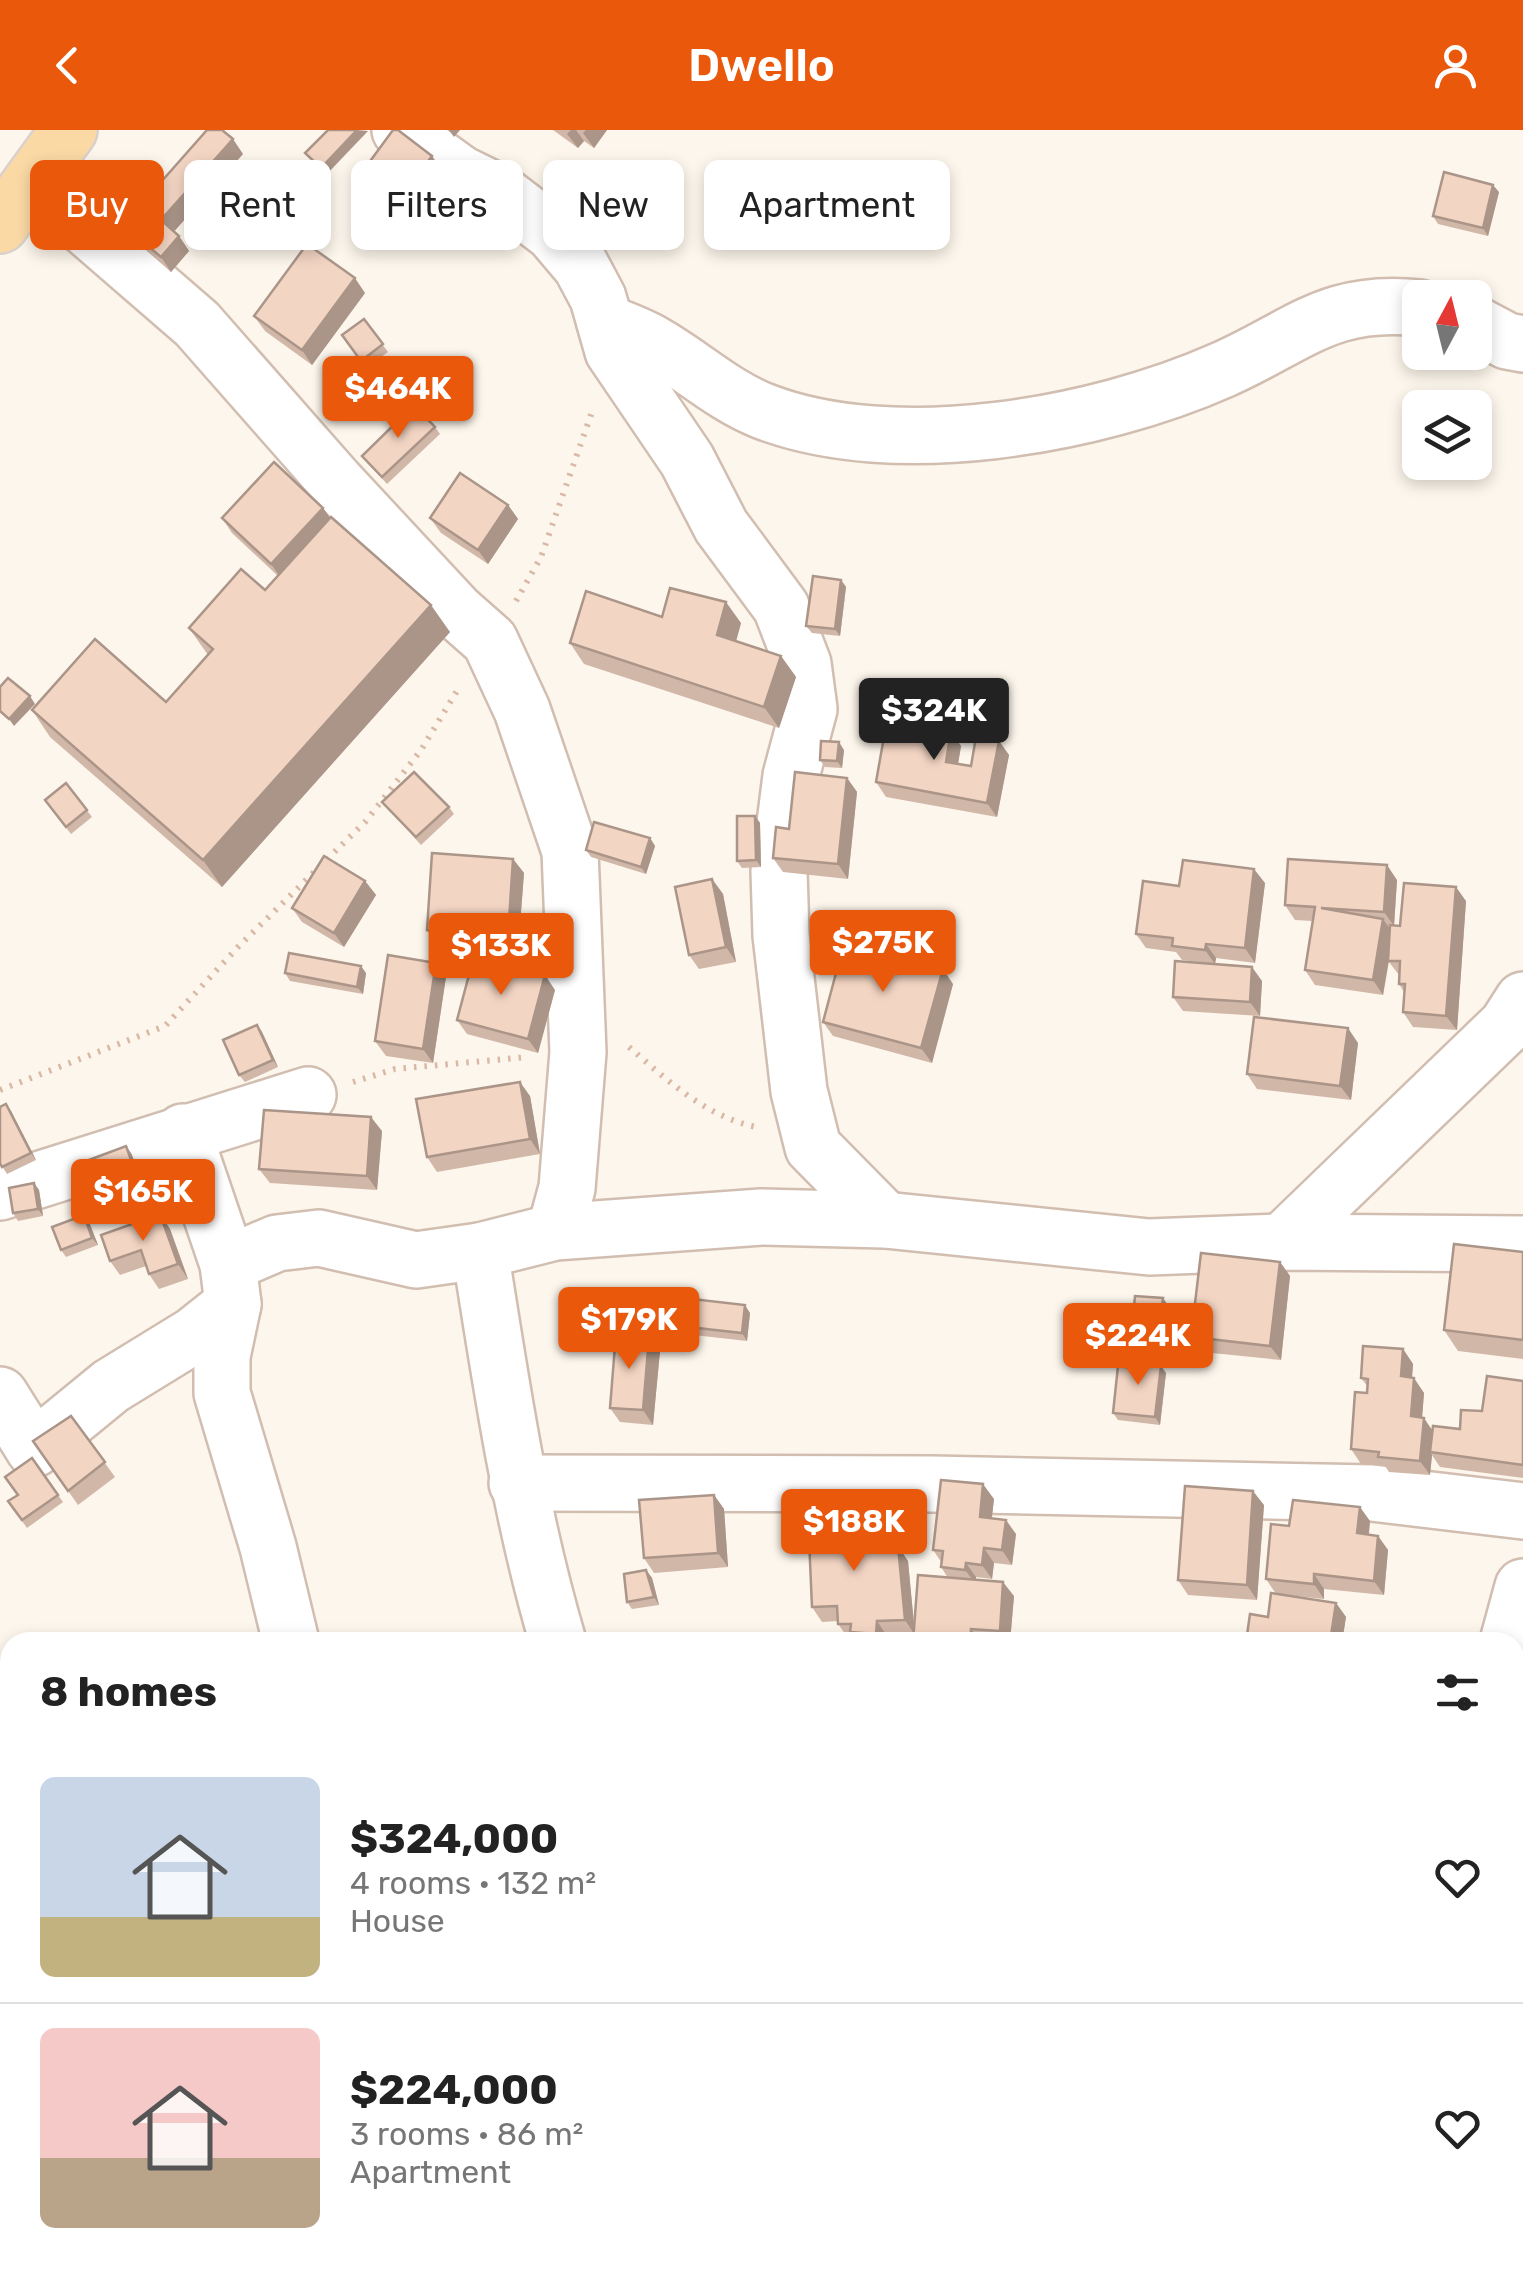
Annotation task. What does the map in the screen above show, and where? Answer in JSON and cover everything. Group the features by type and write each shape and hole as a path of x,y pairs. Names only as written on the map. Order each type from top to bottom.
{"main road":[{"path":"48,160 68,130"},
{"path":"0,225 30,186"}],"street":[{"path":"400,130 461,174 502,194 554,233 581,266 598,298 609,337 687,460 721,526 781,607 803,664 809,709 791,776 778,871 800,1091 813,1147 885,1220"},
{"path":"112,250 197,324 336,482 490,642 522,710 570,852 578,1052 567,1188 555,1232"},
{"path":"609,337 648,340 714,386 761,410 838,432 956,436 1138,402 1223,370 1347,309 1374,304 1402,306"},
{"path":"1492,333 1523,344"},
{"path":"1282,1242 1495,1037 1523,1000"},
{"path":"0,1192 308,1095"},
{"path":"183,1132 230,1284 222,1394 263,1528 289,1632"},
{"path":"0,1395 17,1461 112,1386 194,1335 230,1284 278,1242 319,1238 416,1260 480,1251 555,1232 760,1217 885,1220 1148,1247 1282,1242 1523,1244"},
{"path":"480,1251 517,1483 555,1632"},
{"path":"517,1483 894,1484 1372,1493 1523,1511"},
{"path":"1511,1632 1523,1587"}],"path":[{"path":"0,1090 165,1026 238,947 366,821 422,750 541,557 609,337"},
{"path":"575,994 666,1080 723,1119 776,1131 813,1147"},
{"path":"308,1095 394,1069 578,1052"}],"building":[{"path":"207,130 222,130 233,139 214,160 184,160 184,194 164,217 164,179"},
{"path":"328,130 357,130 329,160 312,160 305,153"},
{"path":"393,130 432,156 429,160 371,160"},
{"path":"1444,172 1493,185 1483,228 1433,216"},
{"path":"164,223 179,236 161,257 153,250 164,250"},
{"path":"303,250 315,250 355,278 302,350 254,316"},
{"path":"364,319 383,344 361,361 342,335"},
{"path":"414,405 435,427 382,477 362,456"},
{"path":"274,462 323,508 271,564 222,518"},
{"path":"460,473 508,505 478,550 430,518"},
{"path":"331,517 431,605 203,860 32,710 95,639 166,702 213,649 189,628 241,569 265,590"},
{"path":"813,576 841,580 835,629 806,626"},
{"path":"670,588 726,602 717,635 781,656 764,707 570,643 586,591 662,617"},
{"path":"8,678 30,696 9,719 0,711 0,687"},
{"path":"887,720 951,732 946,762 971,766 976,737 999,741 987,803 876,782"},
{"path":"821,741 839,742 837,761 820,760"},
{"path":"414,772 449,807 416,837 382,802"},
{"path":"795,772 847,778 838,864 773,858 776,827 789,829"},
{"path":"66,783 87,810 66,827 45,800"},
{"path":"737,816 755,816 756,860 737,861"},
{"path":"594,822 650,838 641,867 586,850"},
{"path":"432,853 513,859 508,936 427,930"},
{"path":"324,856 365,881 334,933 292,908"},
{"path":"1288,859 1387,865 1384,912 1321,908 1383,919 1373,980 1305,970 1315,907 1285,905"},
{"path":"1183,860 1254,869 1245,948 1206,944 1205,950 1172,946 1173,938 1136,934 1143,881 1179,886"},
{"path":"712,879 726,947 689,955 675,887"},
{"path":"1404,883 1456,887 1446,1016 1403,1012 1405,984 1399,984 1400,961 1388,961 1390,925 1400,926"},
{"path":"844,943 943,969 921,1048 823,1022"},
{"path":"289,953 361,966 357,987 285,973"},
{"path":"388,955 436,963 423,1049 375,1041"},
{"path":"474,956 545,975 528,1039 457,1020"},
{"path":"1175,961 1252,967 1250,1002 1173,997"},
{"path":"1254,1017 1348,1028 1340,1086 1247,1074"},
{"path":"257,1025 273,1060 239,1075 223,1040"},
{"path":"520,1082 530,1139 427,1157 416,1099"},
{"path":"6,1104 31,1153 2,1167 0,1107"},
{"path":"264,1110 371,1117 367,1176 259,1169"},
{"path":"126,1146 134,1168 94,1184 86,1161"},
{"path":"34,1183 38,1209 13,1213 9,1188"},
{"path":"160,1214 178,1264 149,1274 141,1250 110,1261 101,1235"},
{"path":"84,1215 92,1238 61,1250 52,1227"},
{"path":"1454,1244 1523,1252 1523,1340 1444,1330"},
{"path":"1201,1253 1280,1262 1270,1346 1192,1337 1191,1346 1131,1339 1135,1296 1163,1298 1161,1316 1193,1320"},
{"path":"666,1296 745,1305 742,1333 662,1324"},
{"path":"621,1297 651,1300 649,1327 619,1324"},
{"path":"616,1333 649,1337 643,1410 610,1408"},
{"path":"1363,1346 1403,1349 1401,1376 1414,1378 1411,1416 1424,1418 1420,1461 1378,1457 1379,1452 1351,1449 1355,1392 1367,1393 1368,1379 1361,1378"},
{"path":"1135,1353 1150,1354 1149,1365 1161,1366 1155,1417 1113,1413 1118,1366 1133,1368"},
{"path":"1487,1376 1523,1381 1523,1465 1430,1452 1433,1426 1460,1429 1461,1410 1482,1411"},
{"path":"71,1416 105,1462 68,1491 33,1441"},
{"path":"32,1458 58,1495 22,1520 8,1501 18,1495 5,1477"},
{"path":"941,1480 983,1484 980,1517 1006,1520 1002,1550 984,1548 982,1565 966,1563 965,1570 941,1567 943,1551 933,1550"},
{"path":"1185,1486 1253,1491 1247,1585 1178,1580"},
{"path":"714,1495 718,1553 644,1558 639,1500"},
{"path":"1293,1500 1360,1507 1357,1533 1378,1536 1374,1581 1314,1574 1314,1584 1266,1579 1271,1524 1289,1526"},
{"path":"845,1515 846,1528 872,1528 872,1547 898,1546 905,1620 877,1621 876,1632 850,1632 851,1624 838,1624 837,1606 812,1607 808,1516"},
{"path":"646,1570 654,1597 627,1602 624,1574"},
{"path":"918,1575 1003,1582 1000,1631 914,1632"},
{"path":"1271,1593 1336,1603 1332,1632 1247,1632 1250,1614 1268,1617"}]}
